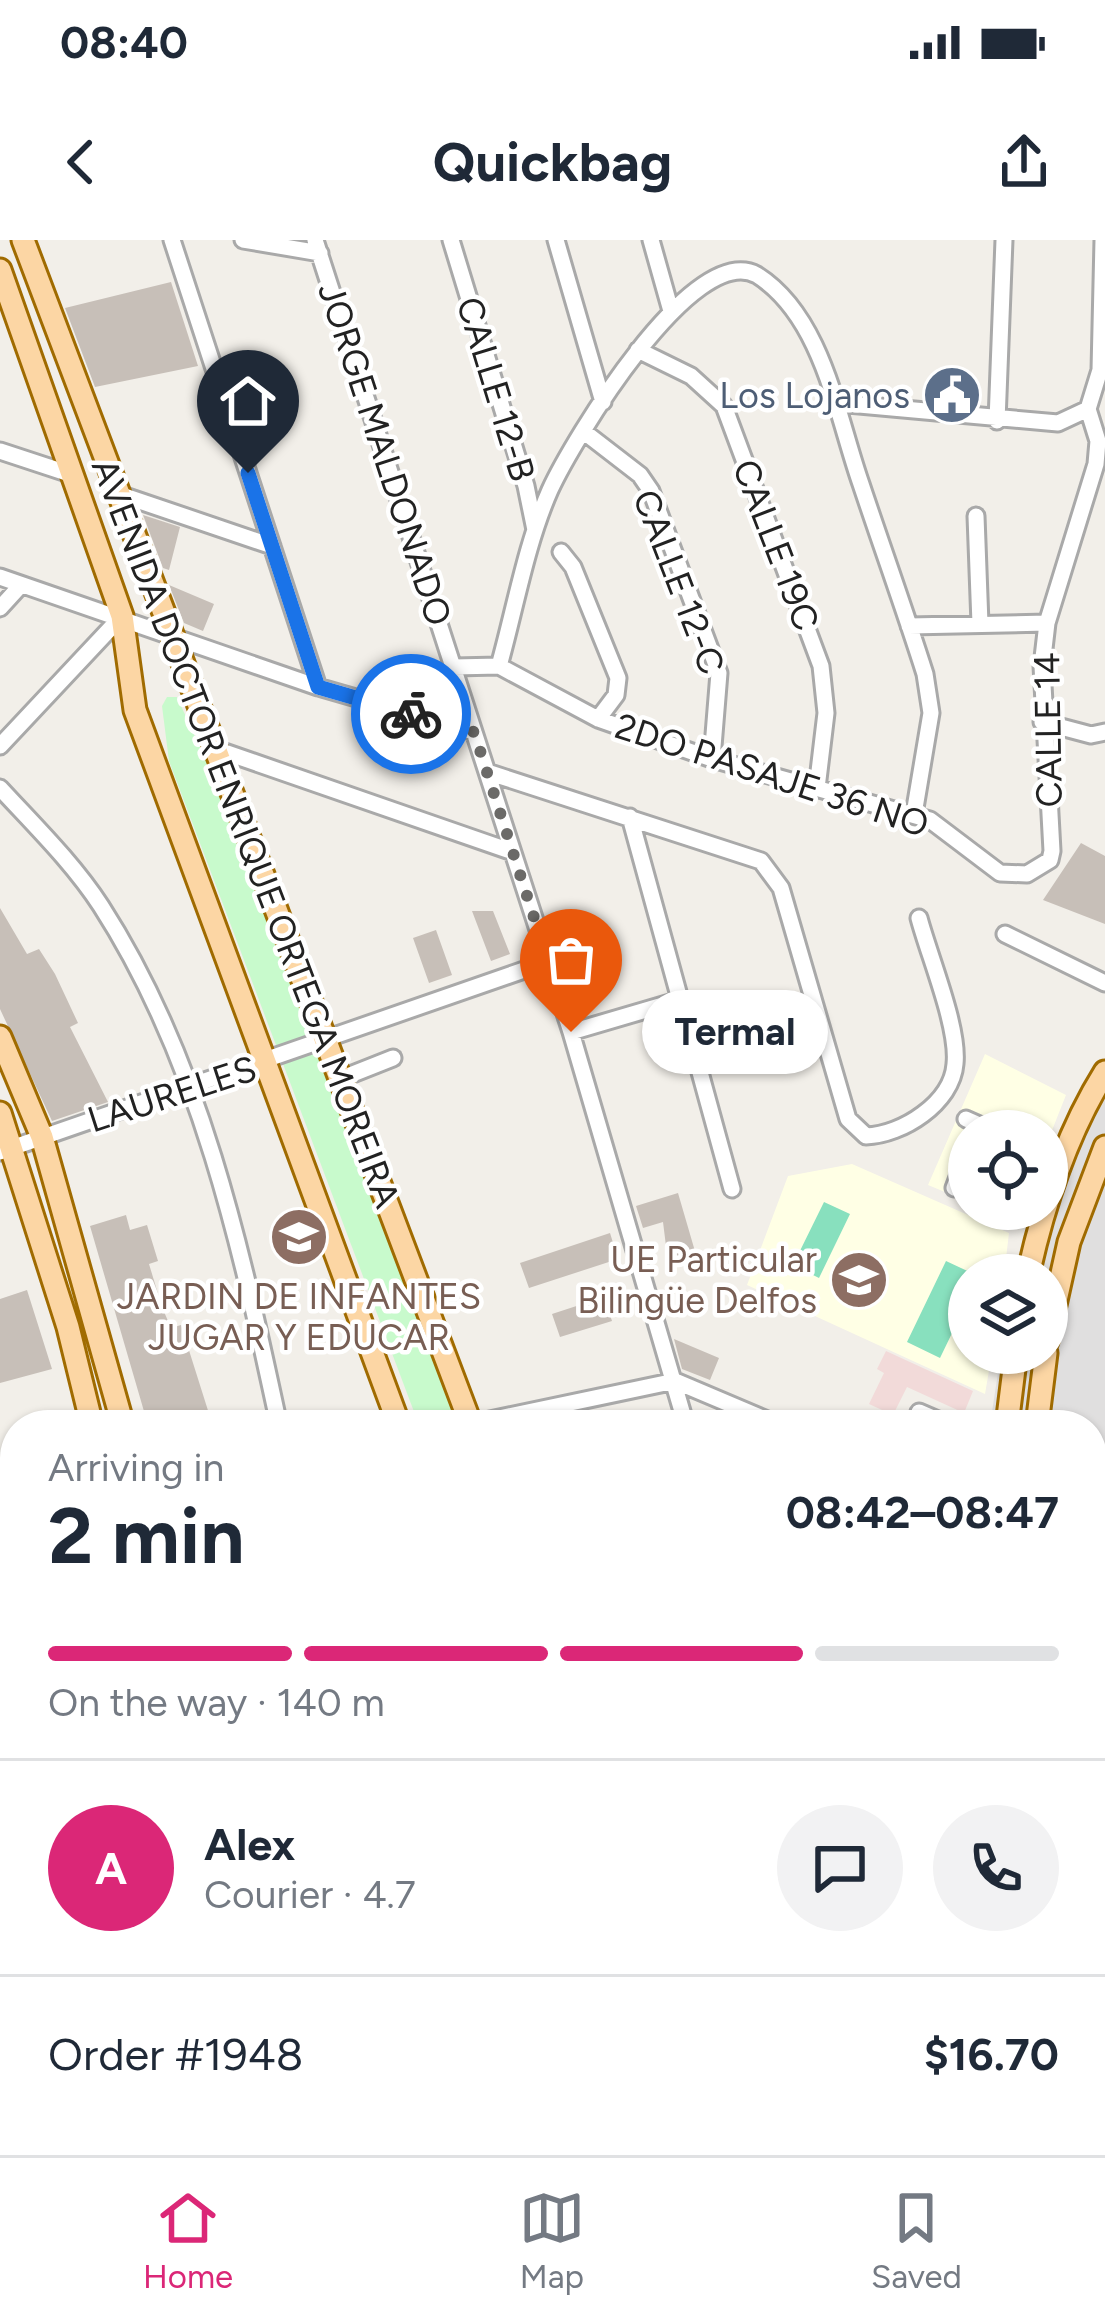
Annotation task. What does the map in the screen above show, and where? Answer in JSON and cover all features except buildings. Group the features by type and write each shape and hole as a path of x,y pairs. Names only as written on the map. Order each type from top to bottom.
{"main road":[{"name":"AVENIDA DOCTOR ENRIQUE ORTEGA MOREIRA","path":"23,240 463,1410"},
{"name":"AVENIDA DOCTOR ENRIQUE ORTEGA MOREIRA","path":"0,270 122,616 135,710 393,1410"},
{"path":"0,1037 42,1137 119,1410"},
{"path":"1068,1135 1105,1072"},
{"path":"0,1113 7,1149 68,1327 88,1410"},
{"path":"1067,1254 1105,1147"},
{"path":"68,1327 97,1319"},
{"path":"1009,1410 1013,1374"},
{"path":"1039,1410 1043,1374"}],"street":[{"path":"172,240 318,687"},
{"path":"243,240 318,247"},
{"name":"CALLE 12-B","path":"451,240 526,486 536,538"},
{"path":"556,240 603,402"},
{"path":"651,240 671,310"},
{"path":"997,421 1004,240"},
{"name":"CALLE 14","path":"1042,868 1052,851 1042,722 1047,623 1096,464 1098,440 1088,409 1100,370 1102,240"},
{"name":"JORGE MALDONADO","path":"318,247 571,1032 682,1410"},
{"path":"454,667 499,666 550,490 638,350 671,310 714,273 734,268 752,272 799,323 837,404 910,626 931,712 914,814"},
{"path":"0,329 25,338"},
{"name":"CALLE 19C","path":"638,350 691,376 724,406 821,666 826,713 817,788"},
{"path":"837,404 1058,423 1088,409"},
{"name":"CALLE 12-C","path":"584,431 640,475 650,491 719,673 712,759"},
{"path":"0,452 70,473"},
{"path":"116,493 272,546"},
{"path":"976,516 980,624"},
{"path":"561,552 573,567 618,678 616,695 598,719"},
{"path":"0,577 318,687 474,732"},
{"path":"0,608 21,585"},
{"path":"0,746 122,616"},
{"path":"910,626 1047,623"},
{"name":"2DO PASAJE 36 NO","path":"499,666 598,719 712,759 914,814 1000,873 1028,874 1042,868"},
{"path":"1042,722 1091,735 1105,732"},
{"path":"213,748 510,851"},
{"path":"487,772 751,856 769,869 781,888 818,1004 848,1119 866,1136 916,1120 954,1072 954,1047 919,918"},
{"path":"0,788 101,906 152,999 190,1087 247,1278 276,1410"},
{"path":"630,817 732,1189"},
{"path":"1005,934 1105,982"},
{"name":"LAURELES","path":"7,1149 547,962"},
{"path":"571,1032 680,1000"},
{"path":"340,1079 393,1058"},
{"path":"539,1410 675,1381 744,1410"}],"shaded area":[{"path":"985,1054 1066,1095 1060,1110 961,1110"},
{"path":"1105,1068 1105,1410 992,1410 998,1374 1068,1374 1068,1254 1025,1254 1032,1230 1068,1230 1068,1124"},
{"path":"948,1139 948,1193 928,1185"},
{"name":"UE Particular Bilingüe Delfos","path":"852,1164 948,1206 948,1230 1009,1233 1006,1254 948,1254 948,1374 988,1374 985,1394 747,1285 788,1176"},
{"path":"886,1351 973,1391 965,1410 957,1410 907,1387 896,1410 882,1410 869,1404 884,1373 877,1369"}],"green space":[{"path":"167,697 177,697 238,830 453,1410 413,1410 169,761 162,706"},
{"path":"824,1202 850,1214 819,1278 793,1265"},
{"path":"948,1262 948,1341 940,1358 907,1342"}],"way so far":[{"path":"411,714 474,732 571,1032"}],"place":[{"name":"Los Lojanos","path":"952,395"},
{"name":"Termal","path":"571,1032"},
{"name":"JARDIN DE INFANTES JUGAR Y EDUCAR","path":"299,1237"},
{"name":"UE Particular Bilingüe Delfos","path":"859,1280"}],"route":[{"path":"248,473 318,687 411,714"}]}
